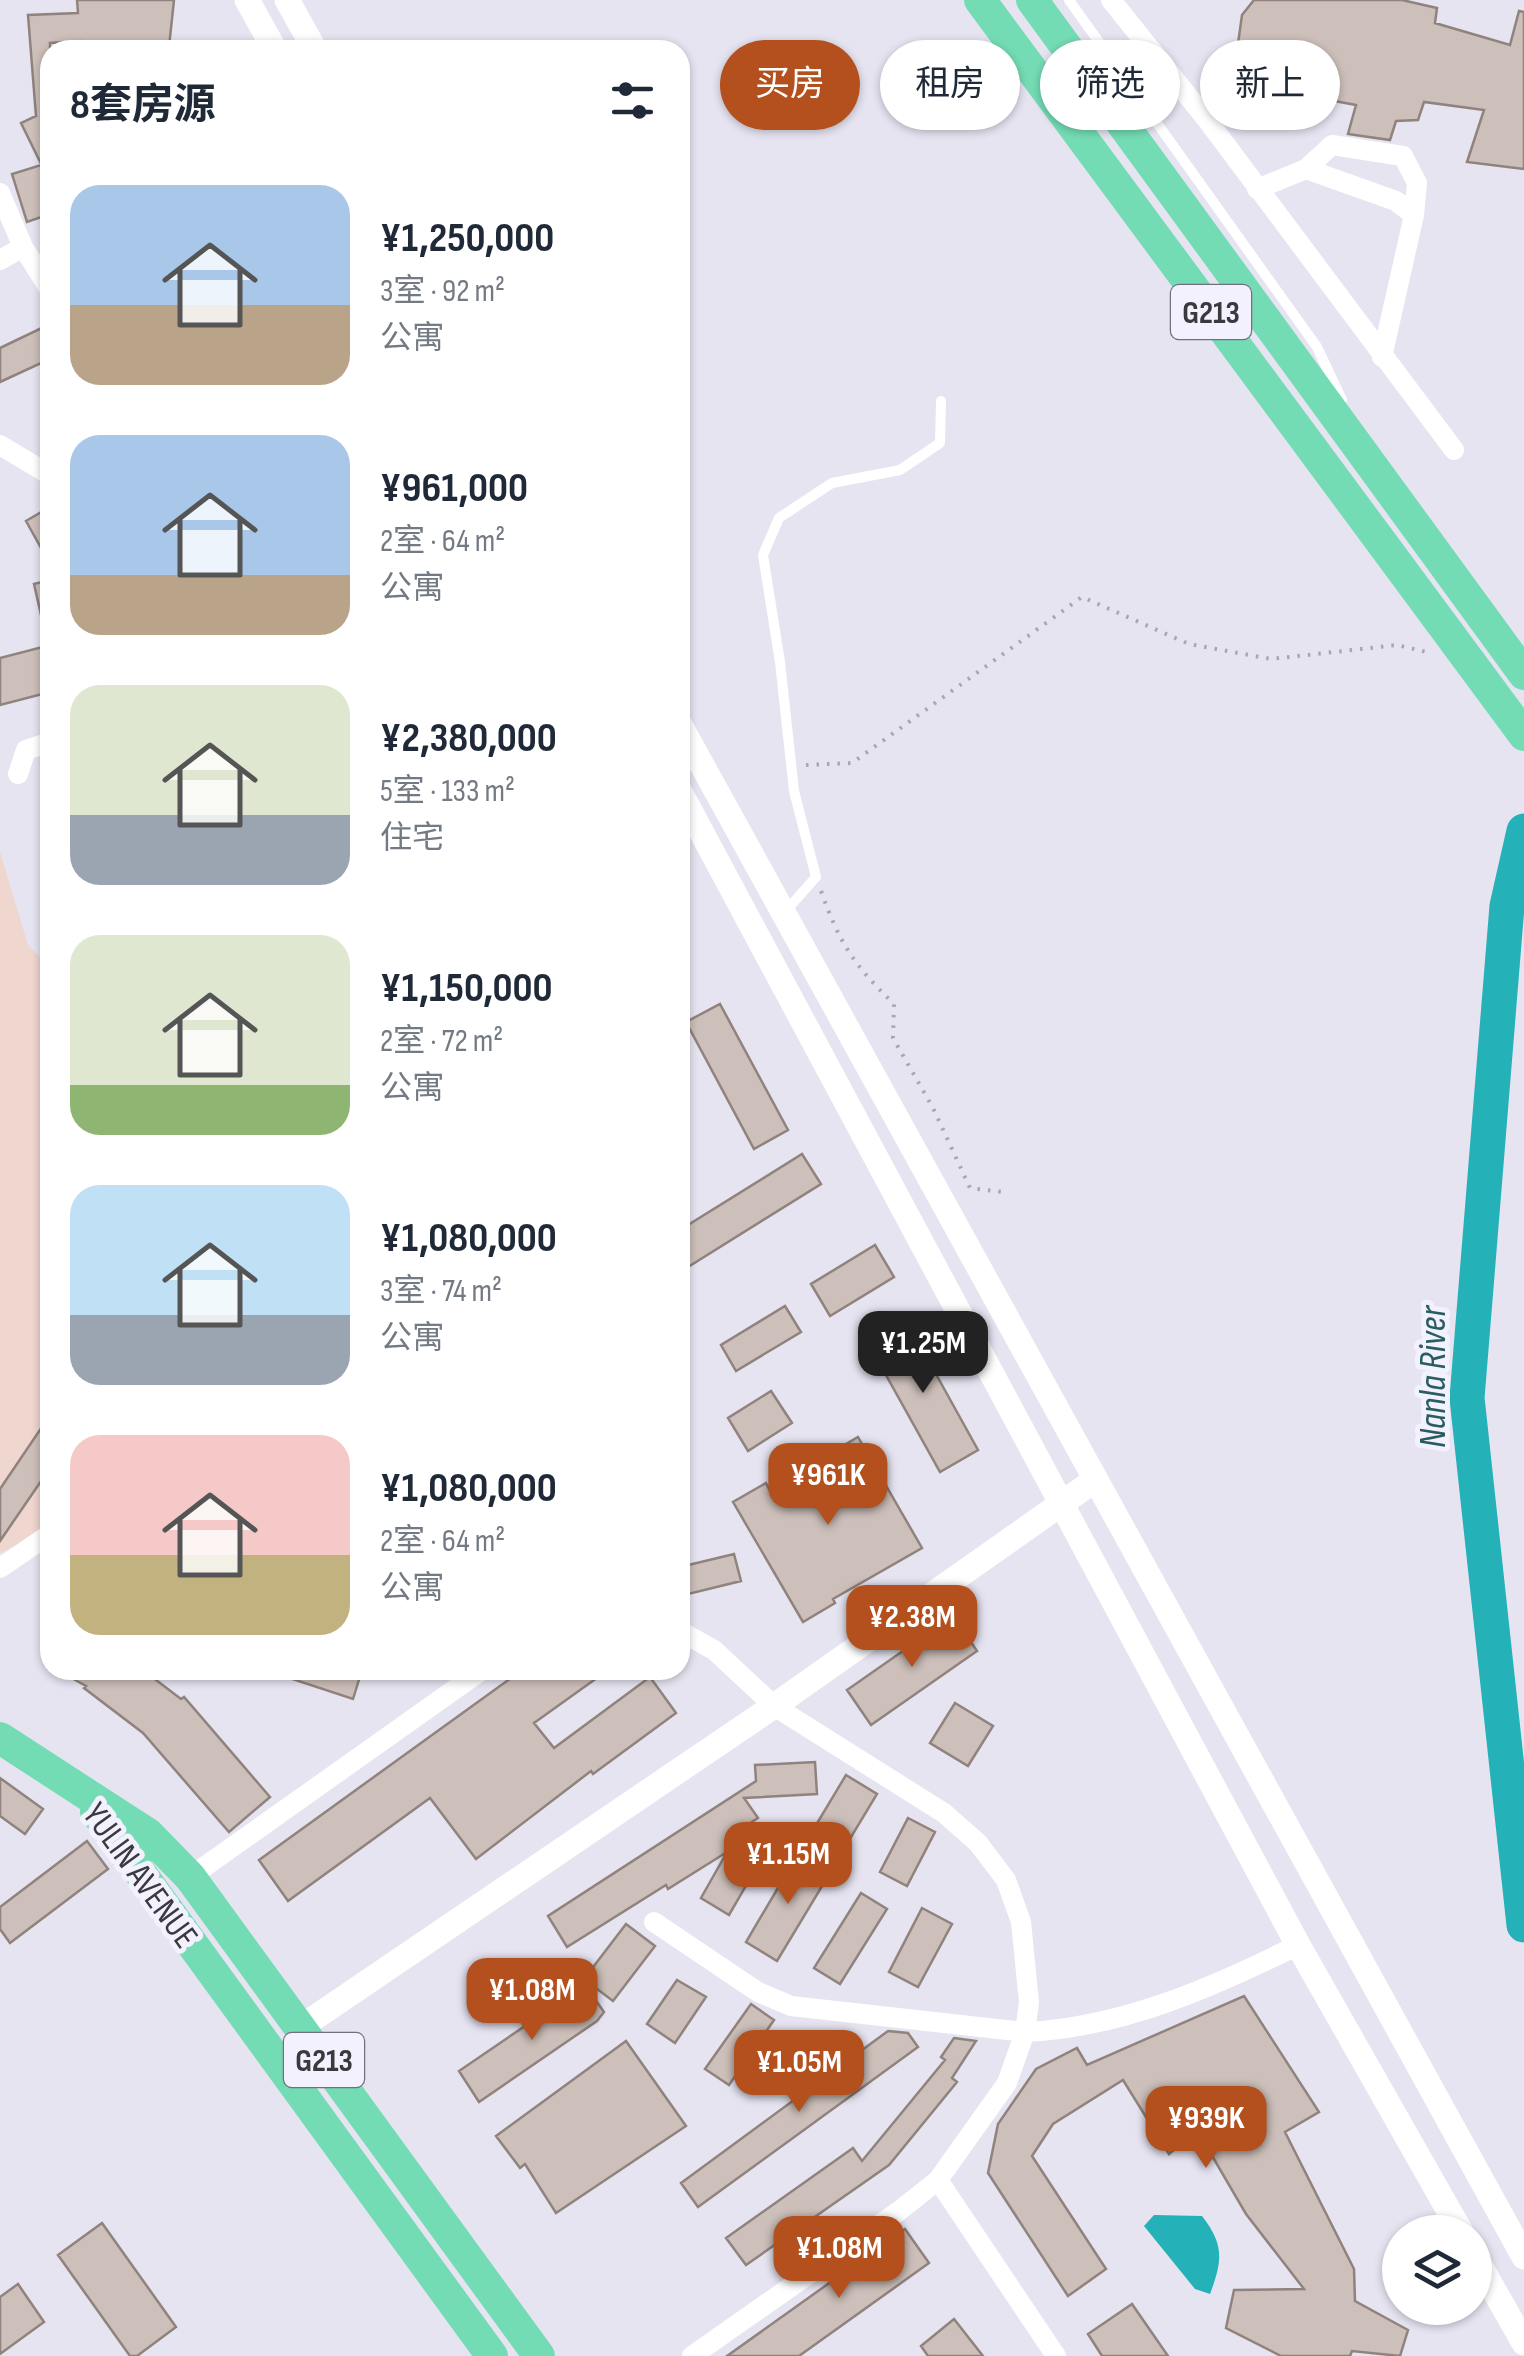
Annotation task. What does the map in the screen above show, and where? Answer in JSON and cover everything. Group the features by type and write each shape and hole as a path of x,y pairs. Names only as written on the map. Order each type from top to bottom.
{"highway":[{"name":"G213","path":"980,0 1440,639 1524,735"},
{"name":"G213","path":"1032,0 1524,674"},
{"name":"G213","path":"0,1738 80,1793"},
{"name":"YULIN AVENUE","path":"80,1793 148,1834 190,1877 539,2356"},
{"name":"YULIN AVENUE","path":"80,1793 129,1854 492,2356"}],"street":[{"path":"247,0 269,40"},
{"path":"287,0 309,40"},
{"path":"1111,0 1454,450"},
{"path":"1257,188 1306,170 1332,145 1402,156 1417,183 1414,216 1382,357"},
{"path":"1306,170 1396,201 1414,216"},
{"path":"0,192 23,246 40,274"},
{"path":"0,260 23,246"},
{"path":"0,445 40,469"},
{"path":"8,770 26,750 40,745"},
{"path":"690,760 784,914 1524,2257"},
{"path":"690,811 1298,1945 1451,2215"},
{"path":"301,2027 774,1706 1095,1480"},
{"path":"0,1568 40,1543"},
{"path":"690,1637 714,1650 774,1706 944,1814 978,1843 1006,1880 1021,1922 1029,2002 1025,2032 1007,2082 938,2180 692,2356"},
{"path":"190,1877 468,1680"},
{"path":"654,1922 758,1992 792,2006 1025,2032 1057,2031 1104,2020 1219,1984 1298,1945"},
{"path":"938,2180 1056,2356"},
{"path":"1492,2287 1524,2343"}],"lane":[{"path":"1069,0 1318,348 1374,469"},
{"path":"784,914 816,877 792,766 763,555 779,518 832,484 900,470 940,443 941,401"}],"path":[{"path":"792,766 852,763 1082,598 1188,644 1271,659 1440,639"},
{"path":"816,877 839,940 861,972 894,1004 893,1038 970,1188 1002,1192"}],"shaded area":[{"path":"0,852 28,945 40,957 40,1531 0,1553"}],"water":[{"path":"1154,2215 1202,2216 1215,2236 1219,2254 1210,2294 1195,2289 1144,2226"}],"building":[{"path":"77,0 174,0 170,40 40,40 40,162 21,123 36,116 28,15 78,13"},
{"path":"1254,0 1402,0 1437,8 1435,23 1510,45 1519,11 1524,12 1524,169 1467,162 1484,110 1424,102 1418,120 1396,121 1390,140 1348,134 1356,105 1340,102 1340,40 1239,40 1242,15"},
{"path":"40,165 40,217 27,222 12,174"},
{"path":"40,329 40,364 0,382 0,348"},
{"path":"40,513 40,546 26,521"},
{"path":"40,582 40,610 34,584"},
{"path":"40,648 40,695 0,705 0,658"},
{"path":"720,1004 788,1130 754,1149 690,1029 690,1020"},
{"path":"802,1154 821,1184 690,1266 690,1224"},
{"path":"875,1245 894,1277 830,1316 811,1284"},
{"path":"785,1306 801,1332 736,1371 721,1345"},
{"path":"906,1320 978,1450 940,1472 867,1341"},
{"path":"771,1391 792,1423 748,1451 728,1418"},
{"path":"40,1430 40,1483 0,1541 0,1489"},
{"path":"858,1437 922,1548 833,1599 835,1603 803,1622 733,1502 766,1483 769,1489"},
{"path":"734,1554 741,1581 690,1594 690,1565"},
{"path":"953,1616 977,1651 871,1725 847,1690"},
{"path":"75,1680 156,1680 181,1699 184,1697 270,1797 229,1832 143,1733"},
{"path":"295,1680 359,1680 353,1699"},
{"path":"508,1680 594,1680 534,1723 554,1748 646,1680 652,1680 676,1713 593,1774 591,1771 476,1859 430,1798 288,1901 259,1860"},
{"path":"955,1703 993,1726 968,1766 930,1743"},
{"path":"815,1762 817,1794 744,1798 758,1818 735,1833 766,1851 729,1915 701,1898 727,1852 567,1947 548,1916 756,1781 755,1765"},
{"path":"846,1775 877,1794 842,1852 810,1835"},
{"path":"0,1778 43,1809 25,1834 0,1816"},
{"path":"908,1818 935,1832 907,1886 880,1872"},
{"path":"87,1841 108,1869 10,1943 0,1929 0,1907"},
{"path":"798,1854 830,1873 777,1961 746,1942"},
{"path":"861,1893 887,1909 840,1984 814,1968"},
{"path":"922,1908 952,1924 918,1987 889,1972"},
{"path":"626,1924 655,1946 613,2001 584,1979"},
{"path":"677,1980 706,1997 675,2043 647,2024"},
{"path":"585,1985 604,2012 597,2021 479,2102 459,2071"},
{"path":"1244,1996 1319,2112 1285,2132 1354,2269 1355,2301 1382,2316 1382,2325 1399,2325 1408,2330 1400,2356 1352,2351 1350,2356 1281,2356 1226,2328 1234,2290 1304,2289 1246,2214 1197,2130 1169,2154 1123,2080 1053,2124 1032,2156 1106,2269 1068,2296 988,2173 998,2124 1036,2069 1077,2048 1087,2065"},
{"path":"751,2004 774,2020 729,2085 705,2069"},
{"path":"888,2031 908,2033 918,2047 698,2207 681,2183"},
{"path":"954,2038 976,2041 952,2078 957,2082 889,2165 746,2265 726,2238 853,2148 862,2161 945,2060 941,2057"},
{"path":"626,2041 686,2126 556,2213 525,2164 520,2168 496,2136"},
{"path":"102,2223 176,2327 137,2356 130,2356 58,2255"},
{"path":"905,2229 929,2263 799,2356 727,2356"},
{"path":"18,2284 44,2322 0,2354 0,2297"},
{"path":"1132,2304 1168,2356 1102,2356 1088,2334"},
{"path":"954,2319 983,2356 928,2356 921,2346"}],"waterway":[{"name":"Nanla River","path":"1524,831 1507,906 1467,1398 1524,1925"}]}
